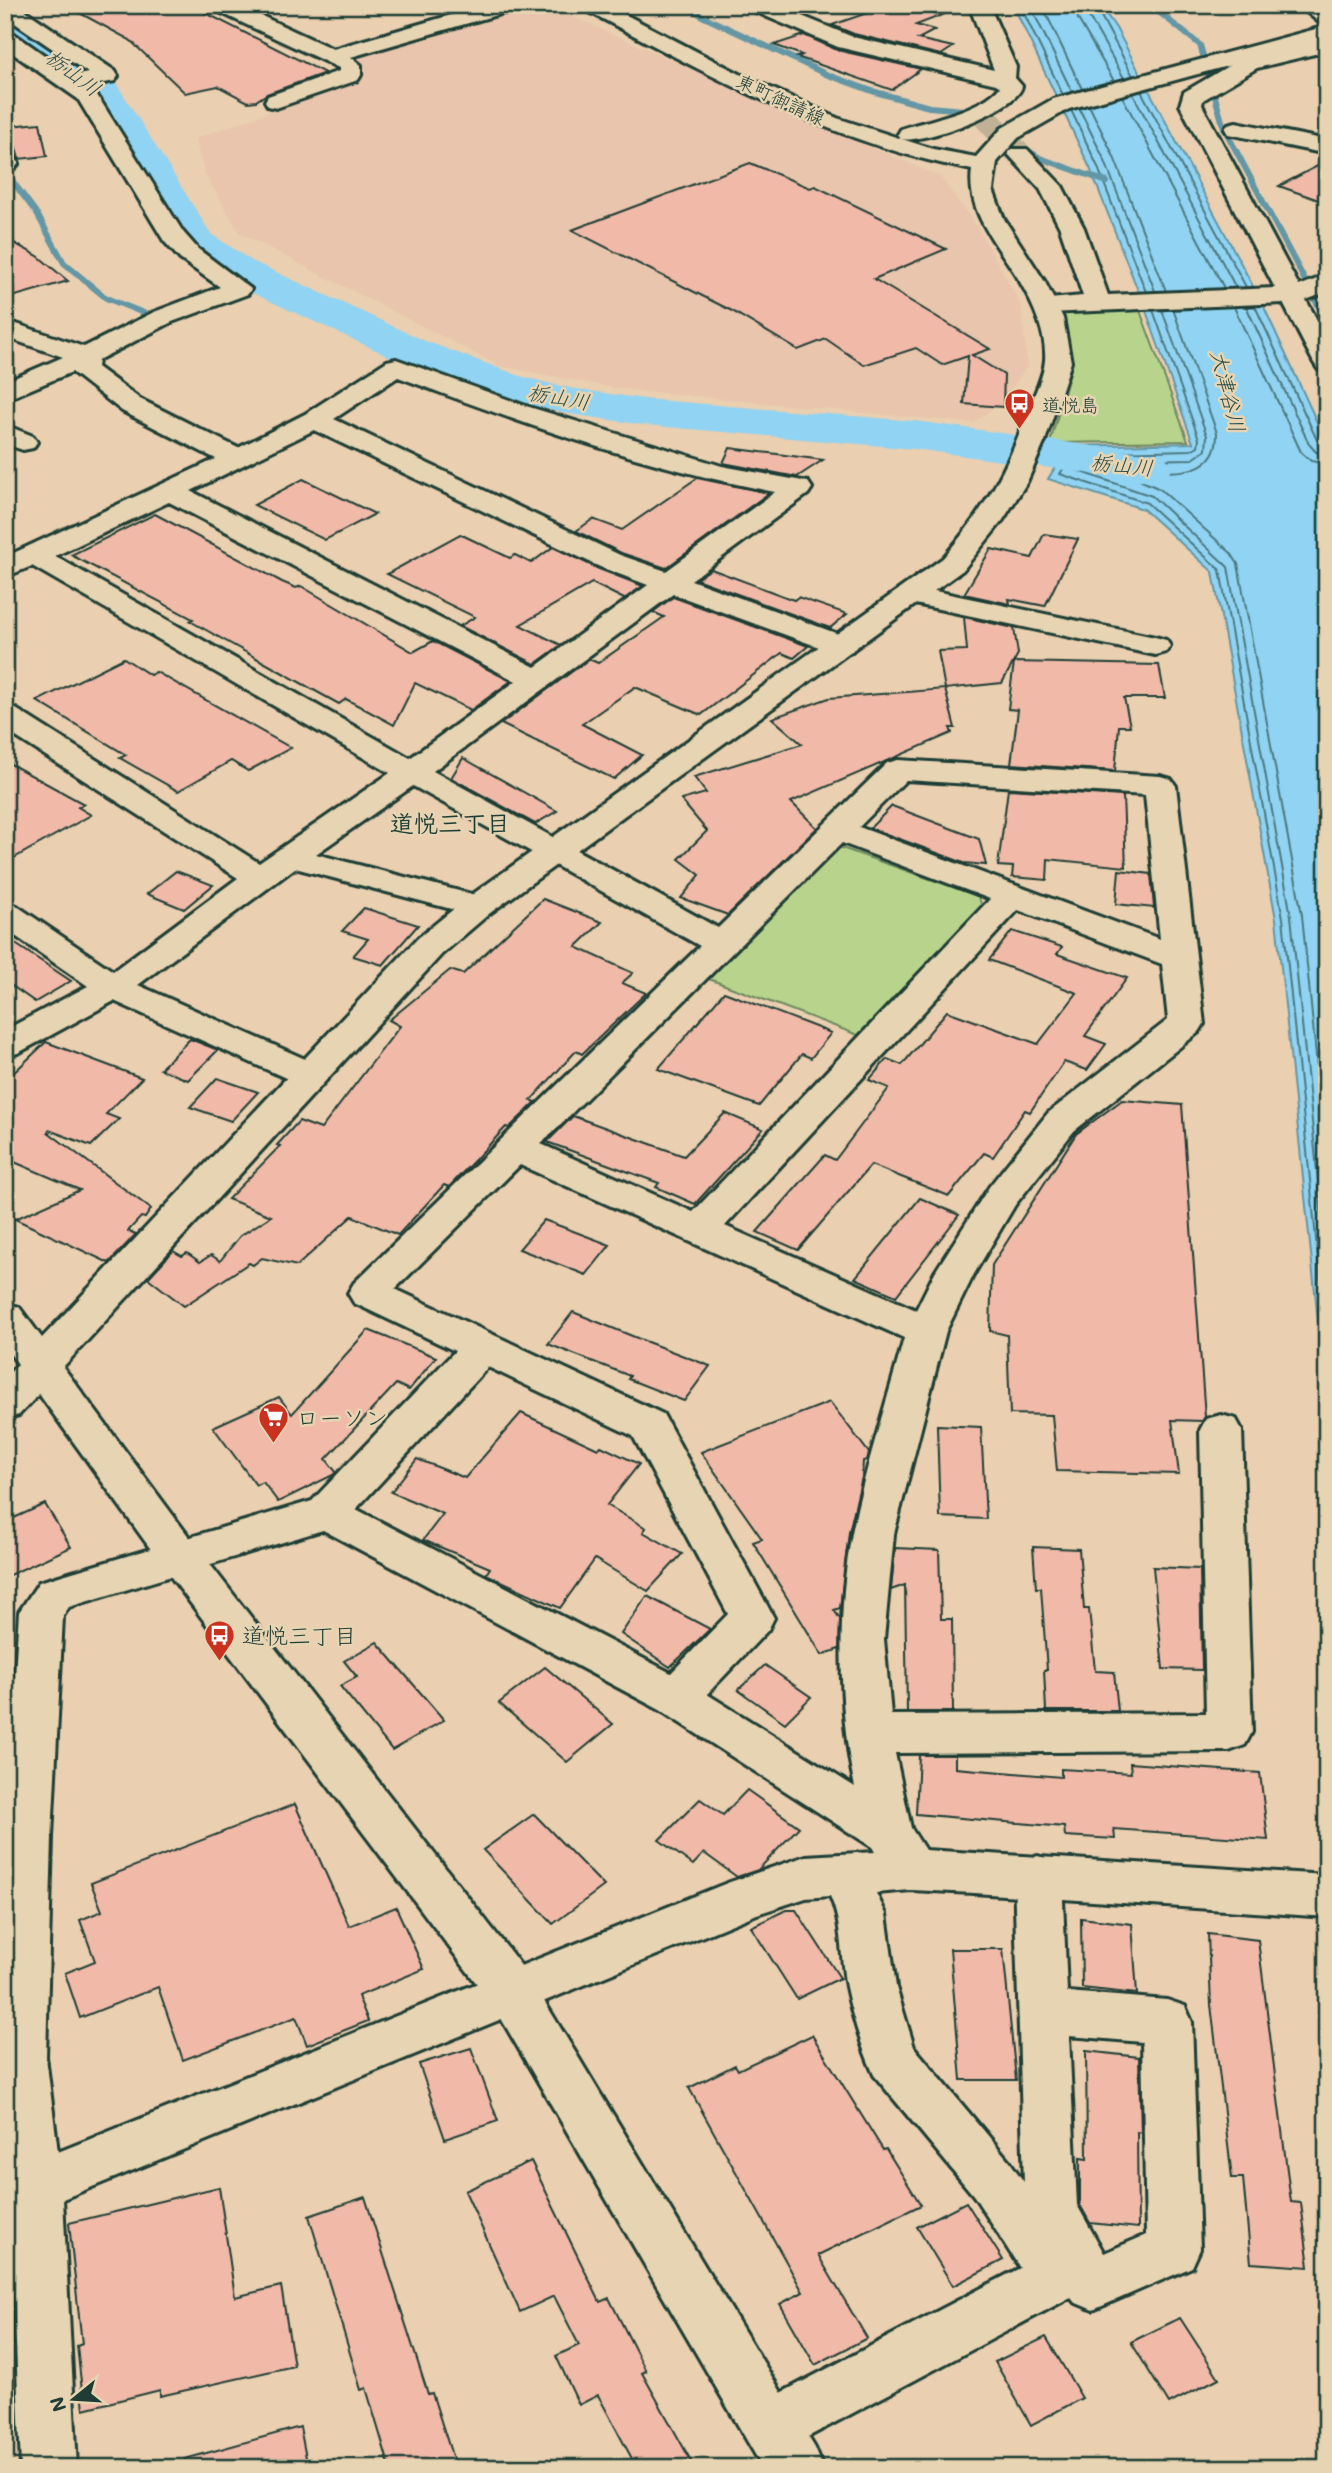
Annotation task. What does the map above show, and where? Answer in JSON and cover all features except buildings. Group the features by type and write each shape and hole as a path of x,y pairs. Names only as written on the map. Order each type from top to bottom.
{"street":[{"path":"6,5 13,13 107,76 72,83"},
{"path":"220,5 350,65 350,75 276,101"},
{"path":"331,55 510,5"},
{"name":"東町御請線","path":"591,5 816,117 896,147 982,165"},
{"path":"756,5 846,42 1004,79 1011,86 1010,92 982,113 909,134"},
{"path":"979,5 1005,67 1004,79"},
{"path":"1308,5 1327,19"},
{"path":"5,1404 430,946 478,906 953,564 986,524 1013,482 1034,433 1058,360 1047,306 999,234 981,191 982,165 998,142 1021,123 1061,104 1327,32"},
{"path":"5,38 72,83 97,111 173,236 189,254 239,289 163,317 86,356 5,392"},
{"path":"1307,312 1191,106 1192,97 1250,63 1327,45"},
{"path":"1236,129 1327,147"},
{"path":"1019,154 1050,186 1106,302"},
{"path":"1327,282 1302,294 1327,362"},
{"path":"1047,306 1106,302 1307,312"},
{"path":"5,328 86,356"},
{"path":"86,356 83,369 131,405 238,459"},
{"path":"5,568 238,459 314,419 396,367 517,412 670,459 718,473 798,488 113,987 5,1045"},
{"path":"314,419 610,561 841,645"},
{"path":"5,433 23,442 5,450"},
{"path":"169,491 537,680"},
{"path":"33,555 413,771 552,854 722,944"},
{"path":"911,595 1155,646"},
{"path":"5,716 260,878"},
{"path":"676,1697 752,1618 648,1425 369,1293 898,770 1160,786 1186,1024 1061,1122 1002,1196 954,1272 926,1331 873,1534 862,1639 873,1765 900,1852"},
{"path":"838,830 1179,958"},
{"path":"290,857 478,906"},
{"path":"699,1229 1012,895"},
{"path":"5,913 113,987 310,1075"},
{"path":"516,1147 926,1331"},
{"path":"5,1317 180,1557 512,1992 784,2448 1056,2277 992,2179 892,2059 871,1987 862,1914 843,1873"},
{"path":"49,2468 20,2192 21,2057 16,1876 41,1612 54,1594 327,1513 483,1348"},
{"path":"872,1734 1229,1732 1221,1430"},
{"path":"327,1513 676,1697 900,1852 974,1872 1326,1896"},
{"path":"20,2192 744,1898 806,1877 843,1873 900,1852"},
{"path":"1038,1877 1051,2210 1093,2284 1173,2249 1167,2022 1045,2012"}],"shaded area":[{"path":"521,5 545,5 940,177 976,225 1021,305 1027,366 1003,401 973,423 614,388 500,366 240,233 205,174 195,139 355,81 359,71 345,58"}],"green space":[{"path":"1139,308 1188,441 1050,443 1071,369 1063,310"},
{"path":"839,847 978,896 982,906 858,1035 709,979"}],"water":[{"name":"大津谷川","path":"1013,5 1100,5 1116,28 1264,307 1327,444 1327,1407 1276,919 1213,572 1143,509 1048,479 1068,446 1193,443 1146,311 1090,168"}],"waterway":[{"path":"689,5 702,16 828,75 929,107 964,110 1040,158 1107,182"},
{"path":"1156,5 1160,13 1200,45 1224,128 1327,322"},
{"name":"栃山川","path":"5,22 101,88 196,242 237,270 410,350 505,386 563,400 644,412 915,435 1150,468"},
{"path":"5,171 37,214 64,263 106,298 151,316"}],"tunnel":[{"path":"984,116 1019,154"}],"place":[{"name":"道悦島","path":"1019,431"},
{"name":"ローソン","path":"273,1444"},
{"name":"道悦三丁目","path":"219,1662"}],"district":[{"name":"道悦三丁目","path":"450,822"}]}
